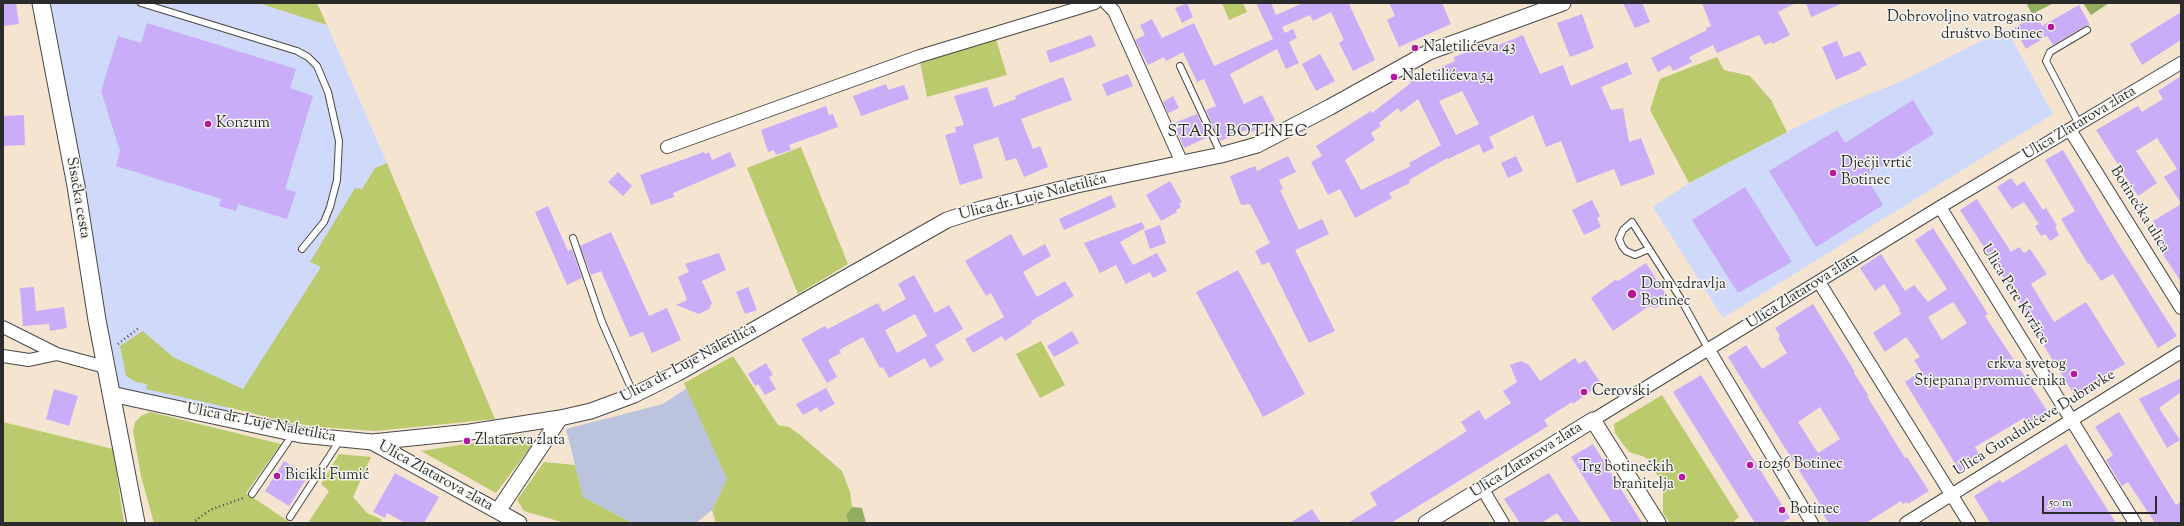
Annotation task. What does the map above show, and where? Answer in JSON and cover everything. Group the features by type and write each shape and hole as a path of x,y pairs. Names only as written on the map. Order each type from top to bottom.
{"main road":[{"name":"Sisačka cesta","path":"41,3 76,186 105,367 111,394"},
{"path":"111,394 136,523"}],"street":[{"path":"667,147 920,56 1095,3"},
{"path":"1106,3 1114,11 1182,163"},
{"name":"Ulica dr. Luje Naletilića","path":"111,394 293,434 340,440 372,442 470,432 560,418 612,405 634,396 678,373 948,220 981,209 1077,185 1221,155 1257,145 1275,137 1429,52 1563,3"},
{"name":"Ulica Zlatarova zlata","path":"1426,523 1940,207 2181,63"},
{"name":"Botinečka ulica","path":"2074,127 2181,308"},
{"name":"Ulica Pere Kvržice","path":"1940,207 2136,523"},
{"path":"1819,282 1968,523"},
{"path":"3,327 57,354 105,367"},
{"path":"1709,350 1812,523"},
{"name":"Ulica Gundulićeve Dubravke","path":"1906,523 2181,352"},
{"path":"3,356 29,360 57,354"},
{"path":"507,518 560,418"},
{"path":"1593,420 1658,523"},
{"name":"Ulica Zlatarova zlata","path":"372,442 507,518"},
{"path":"1482,488 1503,523"}],"lane":[{"path":"141,3 297,51 308,57 317,66 328,92 339,141 337,180 330,207 324,222 302,249"},
{"path":"2074,127 2046,61 2050,52 2087,30"},
{"path":"1180,66 1221,155"},
{"path":"1649,249 1635,255 1626,251 1622,246 1619,239 1624,230 1632,222 1679,296 1709,350"},
{"path":"573,238 602,322 634,396"},
{"path":"252,494 293,434"},
{"path":"290,517 340,440"}],"path":[{"path":"118,344 140,327"},
{"path":"192,523 210,510 252,494"}],"shaded area":[{"path":"41,3 258,3 327,25 387,163 375,168 311,262 321,267 226,419 111,394"},
{"name":"Dječji vrtić Botinec","path":"2006,28 2053,114 1723,318 1653,207 1689,183 1787,132 1842,105 1902,81"},
{"path":"687,388 727,479 712,510 696,523 632,523 583,497 566,429 663,404"}],"green space":[{"path":"258,3 317,3 327,25"},
{"path":"1222,3 1243,3 1247,12 1229,20"},
{"path":"2026,3 2054,3 2032,14"},
{"path":"2083,3 2109,3 2091,15"},
{"path":"996,39 1007,75 927,97 920,62"},
{"path":"1717,57 1724,70 1750,76 1771,100 1787,132 1689,183 1650,110 1660,79"},
{"path":"801,147 848,264 798,294 747,168"},
{"path":"387,163 495,419 375,431 320,427 286,422 146,389 147,384 136,382 126,376 120,346 143,331 173,357 243,389 321,267 310,262 355,188 362,189 375,168"},
{"path":"1041,341 1065,385 1040,398 1016,354"},
{"path":"733,356 778,425 789,427 799,434 842,471 850,492 852,507 846,515 848,523 716,523 712,510 727,479 684,383"},
{"path":"1662,395 1739,517 1734,521 1735,523 1670,523 1663,513 1663,484 1645,457 1629,452 1615,433 1614,424"},
{"path":"150,412 281,444 246,493 291,523 154,523 141,476 133,431 135,422 141,416"},
{"path":"3,422 113,449 124,523 3,523"},
{"path":"523,435 531,437 533,442 532,445 496,493 421,451"},
{"path":"339,454 371,457 353,497 367,513 381,519 382,523 308,523 329,491 321,484"},
{"path":"544,462 575,465 583,497 632,523 565,523 524,511 517,500"},
{"path":"852,507 862,508 866,523 848,523 846,515"}],"building":[{"path":"3,3 16,3 19,24 3,26"},
{"path":"1187,3 1193,17 1182,23 1175,8"},
{"path":"1256,3 1271,3 1276,15 1303,3 1352,3 1349,4 1375,60 1353,71 1339,43 1344,40 1331,12 1313,21 1310,15 1282,27 1285,33 1293,29 1297,38 1289,42 1299,63 1286,69 1277,49 1230,74 1244,104 1262,95 1275,120 1248,134 1246,130 1220,141 1206,110 1216,106 1204,79 1197,82 1183,52 1166,61 1164,57 1148,65 1135,40 1145,35 1140,25 1152,19 1162,38 1194,23 1214,66 1273,39"},
{"path":"1389,3 1442,3 1451,24 1399,47 1387,20 1395,16"},
{"path":"1623,3 1642,3 1650,22 1635,28"},
{"path":"1702,3 1796,3 1778,12 1790,35 1772,44 1771,42 1765,45 1759,35 1717,53 1713,45 1689,57 1692,62 1673,71 1670,65 1658,72 1651,58 1707,30 1706,28 1711,26"},
{"path":"1806,3 1843,3 1811,17"},
{"name":"Dobrovoljno vatrogasno društvo Botinec","path":"2079,5 2090,25 2085,26 2053,45 2047,36 2026,49 2014,28 2037,15 2042,26"},
{"path":"2181,12 2181,40 2142,65 2130,44"},
{"path":"1582,14 1594,48 1570,57 1557,23"},
{"name":"Konzum","path":"147,23 296,69 290,88 313,96 285,189 296,192 287,219 238,204 236,211 219,206 221,199 116,166 120,151 101,91 118,36 141,43"},
{"path":"1091,35 1096,46 1050,63 1046,51"},
{"path":"1523,35 1540,74 1563,65 1571,86 1627,62 1632,74 1601,87 1611,110 1623,108 1629,142 1641,138 1655,174 1621,186 1614,169 1577,183 1561,141 1546,147 1533,115 1489,137 1494,148 1483,153 1479,144 1448,159 1447,158 1409,180 1410,183 1389,193 1392,198 1355,218 1340,189 1328,195 1311,162 1322,156 1316,146 1371,111 1372,113 1411,83 1410,81 1455,61 1454,57 1480,47 1482,52","holes":["1462,91 1479,124 1456,135 1439,101","1418,99 1441,145 1409,163 1411,166 1361,190 1345,160 1375,140 1371,133 1381,126 1379,123 1398,108 1401,112"]},
{"path":"1837,41 1844,57 1860,51 1867,65 1836,80 1822,47"},
{"path":"1320,54 1335,81 1316,91 1302,64"},
{"path":"1128,74 1133,86 1107,96 1102,84"},
{"path":"2181,76 2181,203 2164,177 2177,169 2157,138 2136,151 2157,183 2138,196 2096,130 2138,106 2142,112 2163,99 2158,91"},
{"path":"1063,77 1072,100 1021,119 1033,149 1040,146 1048,167 1024,177 1016,158 1006,161 998,137 973,145 983,178 960,185 945,135 956,132 955,127 964,125 954,96 987,87 994,107 1016,99 1015,96"},
{"path":"886,84 888,90 904,85 909,99 861,116 853,96"},
{"path":"1173,96 1179,108 1168,113 1163,102"},
{"path":"1913,100 1934,134 1866,176 1883,205 1816,247 1769,171 1837,130 1845,143"},
{"path":"826,106 829,115 833,114 838,127 789,145 791,150 776,155 774,150 768,152 761,130"},
{"path":"1197,114 1208,137 1184,148 1174,123"},
{"path":"24,115 25,145 3,146 3,116"},
{"path":"2063,150 2114,237 2177,336 2158,348 2113,274 2101,281 2089,263 2088,264 2061,219 2075,211 2045,160"},
{"path":"704,152 705,154 709,152 712,160 730,152 736,166 673,193 674,197 651,205 640,175"},
{"path":"1288,156 1296,172 1279,180 1283,189 1280,190 1299,230 1322,219 1329,234 1295,250 1335,331 1309,343 1269,262 1262,265 1255,251 1270,243 1250,204 1241,205 1230,176 1255,166 1257,171"},
{"path":"1516,156 1523,171 1508,178 1501,163"},
{"path":"618,172 632,186 623,196 608,182"},
{"path":"2011,178 2017,186 2024,181 2043,210 2046,208 2057,226 2055,227 2059,235 2050,241 2045,234 2041,236 2035,226 2039,224 2024,202 2012,209 1997,187"},
{"path":"1170,181 1182,202 1179,203 1181,207 1176,210 1177,212 1161,221 1146,195"},
{"path":"1745,187 1792,262 1738,293 1692,220"},
{"path":"1111,195 1116,207 1064,230 1059,219"},
{"path":"1977,199 2011,252 2019,247 2024,253 2030,249 2047,274 2031,284 2054,322 2086,302 2125,364 2092,383 2094,386 2076,398 2024,313 2026,312 1960,210"},
{"path":"1592,200 1600,216 1597,218 1601,227 1584,235 1572,210"},
{"path":"2181,204 2181,282 2156,244 2164,239 2153,221"},
{"path":"548,206 568,251 572,249 582,278 567,285 535,212"},
{"path":"1142,222 1145,228 1120,242 1133,265 1157,253 1167,271 1153,278 1150,272 1126,284 1116,265 1100,273 1084,243"},
{"path":"1160,225 1166,243 1150,249 1144,231"},
{"path":"1933,228 1988,314 1985,316 2048,412 2029,424 2024,418 1975,447 1982,459 1961,473 1905,382 1921,371 1914,360 1920,357 1906,337 1885,352 1873,333 1901,314 1900,309 1884,284 1875,291 1860,268 1881,254 1905,291 1914,285 1928,302 1947,289 1915,240","holes":["1953,302 1967,323 1942,340 1928,317"]},
{"path":"611,232 649,316 667,308 681,340 652,353 643,332 630,337 601,271 591,275 580,246"},
{"path":"1011,234 1023,256 1045,244 1051,256 1023,272 1037,297 1065,281 1074,296 1031,321 1032,323 1005,341 1002,336 973,353 965,339 1004,317 991,293 986,296 965,261"},
{"path":"719,253 726,270 702,281 712,303 709,309 699,314 676,305 687,300 678,277 689,272 685,264"},
{"name":"Dom zdravlja Botinec","path":"1646,263 1669,299 1656,308 1649,306 1613,331 1591,298 1615,280 1618,281"},
{"path":"1238,270 1305,394 1263,417 1196,292"},
{"path":"914,275 935,313 949,305 963,329 935,345 944,360 930,368 925,358 889,378 883,367 880,368 863,337 839,350 841,353 828,360 837,377 827,383 801,339 825,326 828,329 878,303 883,312 906,299 898,284","holes":["915,314 927,336 897,353 885,330"]},
{"path":"34,287 36,311 64,307 67,328 50,331 49,324 23,326 20,288"},
{"path":"748,287 757,310 745,314 736,292"},
{"path":"1813,304 1905,458 1907,457 1929,491 1908,504 1907,502 1903,504 1901,501 1866,523 1829,523 1819,508 1822,507 1728,357 1746,345 1762,369 1787,353 1778,338 1780,336 1775,328","holes":["1820,407 1840,439 1818,453 1798,422"]},
{"path":"1072,331 1079,343 1054,357 1047,346"},
{"path":"1575,358 1579,364 1585,360 1601,383 1573,404 1572,402 1544,420 1548,426 1391,523 1348,523 1377,505 1370,493 1467,431 1461,422 1479,410 1485,420 1511,403 1503,391 1517,382 1510,365 1521,361 1529,365 1540,381"},
{"path":"766,363 773,375 769,377 776,389 765,395 758,384 755,386 748,374"},
{"path":"1701,375 1790,518 1781,523 1755,523 1673,392"},
{"path":"2181,378 2181,392 2159,408 2180,440 2167,448 2139,399"},
{"path":"826,388 835,404 820,412 817,407 803,415 796,404"},
{"path":"54,389 78,396 69,426 46,419"},
{"path":"2119,412 2176,505 2181,502 2181,523 2155,523 2128,482 2122,486 2106,460 2113,455 2095,427"},
{"path":"1593,444 1642,523 1612,523 1571,457"},
{"path":"2066,444 2116,523 1990,523 1974,496 2000,480 2002,483"},
{"path":"284,461 308,476 289,506 265,491"},
{"path":"395,473 439,497 424,523 405,523 387,513 385,518 373,512"},
{"path":"1549,473 1581,523 1564,523 1557,513 1541,523 1520,523 1504,499"},
{"path":"1312,509 1321,523 1290,523"}],"place":[{"name":"Dobrovoljno vatrogasno društvo Botinec","path":"2051,27"},
{"name":"Naletilićeva 43","path":"1415,48"},
{"name":"Naletilićeva 54","path":"1394,77"},
{"name":"Konzum","path":"208,124"},
{"name":"Dječji vrtić Botinec","path":"1833,173"},
{"name":"Dom zdravlja Botinec","path":"1632,294"},
{"name":"crkva svetog Stjepana prvomučenika","path":"2074,374"},
{"name":"Cerovski","path":"1584,392"},
{"name":"Zlatareva zlata","path":"467,441"},
{"name":"10256 Botinec","path":"1750,465"},
{"name":"Bicikli Fumić","path":"277,476"},
{"name":"Trg botinečkih branitelja","path":"1682,477"},
{"name":"Botinec","path":"1782,510"}],"district":[{"name":"STARI BOTINEC","path":"1238,133"}]}
